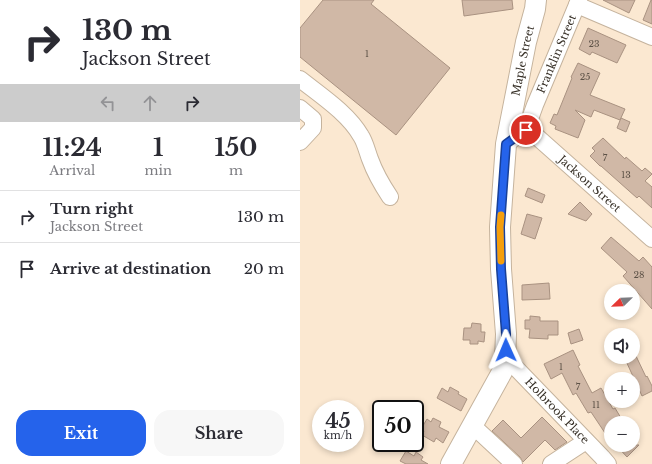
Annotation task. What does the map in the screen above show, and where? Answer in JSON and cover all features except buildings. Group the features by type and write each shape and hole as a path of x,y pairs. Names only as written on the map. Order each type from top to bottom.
{"main road":[{"name":"Maple Street","path":"506,144 526,42 536,0"},
{"path":"450,464 502,372 505,360 506,334 501,269 500,227 506,144"}],"street":[{"path":"578,3 652,37"},
{"name":"Franklin Street","path":"526,130 578,3"},
{"path":"300,79 353,123 362,137 378,178 390,197"},
{"path":"300,108 313,119 313,128 300,142"},
{"path":"506,144 526,130"},
{"name":"Jackson Street","path":"526,130 535,136 652,239"},
{"name":"Holbrook Place","path":"505,360 515,367 608,464"},
{"path":"472,425 514,464"},
{"path":"551,464 586,441"}],"slow traffic":[{"path":"501,215 501,261"}],"route":[{"path":"506,350 500,227 506,144 526,130"}]}
